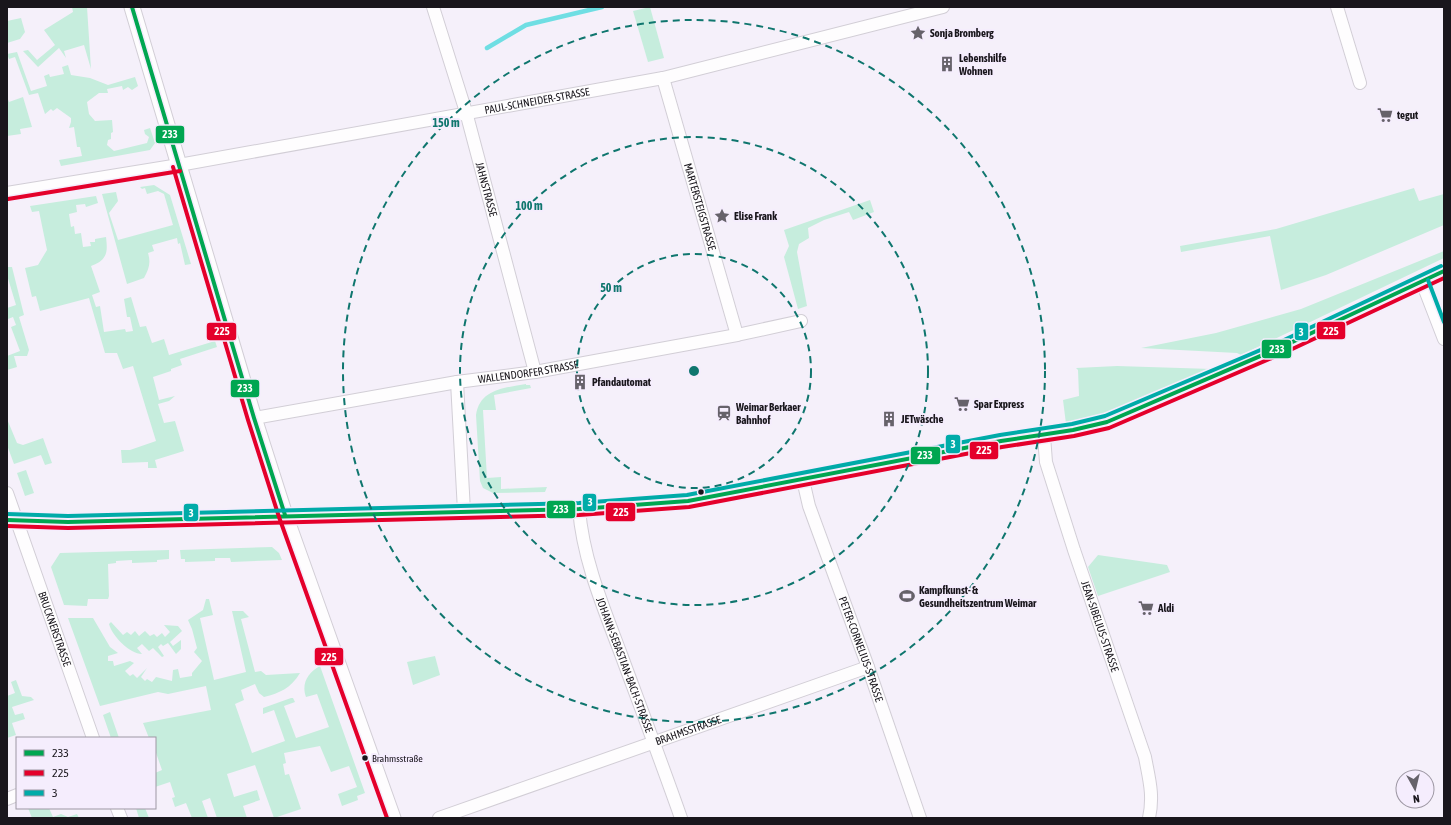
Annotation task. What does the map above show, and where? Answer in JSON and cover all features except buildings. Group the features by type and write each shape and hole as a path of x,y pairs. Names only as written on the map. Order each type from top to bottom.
{"street":[{"path":"132,7 254,418 285,515 393,818"},
{"name":"JAHNSTRASSE","path":"433,7 466,112 535,372"},
{"name":"PAUL-SCHNEIDER-STRASSE","path":"7,193 179,165 466,112 664,78 943,7"},
{"path":"1337,7 1360,83"},
{"name":"MARTERSTEIGSTRASSE","path":"664,78 737,335"},
{"path":"12,520 68,522 579,508 688,501 994,442 1044,436 1091,427 1125,415 1286,345 1444,271"},
{"path":"1422,282 1444,339"},
{"name":"WALLENDORFER STRASSE","path":"254,418 457,382 535,372 737,335 801,321"},
{"path":"457,382 464,511"},
{"name":"JEAN-SIBELIUS-STRASSE","path":"1044,436 1048,469 1074,550 1145,757 1152,786 1149,818"},
{"name":"PETER-CORNELIUS-STRASSE","path":"803,480 809,506 868,667 920,818"},
{"name":"BRUCKNERSTRASSE","path":"7,493 12,520 93,737"},
{"name":"JOHANN-SEBASTIAN-BACH-STRASSE","path":"579,508 584,544 601,600 681,818"},
{"name":"BRAHMSSTRASSE","path":"440,818 654,744 868,667"}],"green space":[{"path":"72,7 87,7 91,69 84,45 64,51 66,58 59,48 38,67 23,51 28,50 37,60 55,45 44,30 73,12"},
{"path":"650,7 664,58 648,62 633,11"},
{"path":"21,18 25,32 20,39 7,43 7,21"},
{"path":"17,52 31,91 47,86 44,76 49,74 50,77 64,74 62,67 68,65 71,75 90,78 108,85 135,77 138,86 132,90 128,87 123,90 122,86 107,89 108,93 99,93 87,102 89,114 95,121 112,120 113,132 111,133 111,139 108,140 107,145 114,151 147,143 149,137 145,134 144,130 150,128 155,143 150,150 61,166 59,160 82,156 80,147 77,147 74,127 69,128 71,118 57,108 53,111 51,109 45,114 38,93 29,95 15,57 9,59 7,54"},
{"path":"7,97 9,102 23,97 32,127 20,129 21,134 7,136"},
{"path":"154,185 170,195 191,264 185,265 180,243 178,244 177,238 152,245 154,251 148,253 149,266 144,278 127,284 102,194 116,192 118,201 109,213 118,240 173,225 164,194 158,191 147,194 145,188 142,189 140,187"},
{"path":"1414,188 1419,201 1444,194 1444,225 1326,275 1281,290 1270,236 1181,252 1180,246 1276,229"},
{"path":"96,196 98,203 86,207 85,204 76,205 77,212 69,214 71,227 74,226 75,234 81,233 83,247 91,246 90,242 95,242 95,239 106,237 107,247 105,255 100,261 91,266 100,292 92,295 96,307 100,306 104,332 125,329 126,332 133,331 130,317 127,317 124,299 131,297 140,327 146,326 152,343 164,339 169,355 215,341 217,347 180,359 182,365 171,369 171,371 153,377 159,400 175,396 169,401 158,404 164,423 175,421 184,451 155,460 157,468 148,468 148,462 122,463 121,450 130,450 156,441 133,366 123,369 117,353 105,353 89,298 40,311 36,296 32,297 25,268 38,265 47,250 39,211 32,212 30,206"},
{"path":"870,200 874,212 853,220 849,212 824,220 808,228 809,238 799,244 797,252 807,306 798,309 784,257 789,246 784,230"},
{"path":"1444,251 1444,258 1241,355 1237,353 1141,348 1216,333 1301,309"},
{"path":"7,264 8,267 12,267 24,315 19,317 29,350 27,356 14,356 17,367 7,370 7,356 20,351 11,327 16,325 13,317 8,319 7,308 16,305 7,275"},
{"path":"1117,366 1212,369 1092,418 1066,424 1063,400 1079,396 1078,370 1076,368"},
{"path":"526,384 530,385 531,388 494,395 496,410 483,410 487,478 501,477 501,489 547,487 545,492 493,493 483,488 480,481 476,415 478,406 482,400 494,391"},
{"path":"7,419 17,443 23,445 43,438 52,463 45,465 41,455 14,464 7,445"},
{"path":"26,470 34,493 25,496 17,473"},
{"path":"272,547 279,553 282,560 231,562 230,558 215,558 215,561 185,562 185,559 181,559 180,550"},
{"path":"169,550 169,559 157,560 157,562 132,563 132,560 116,561 116,563 108,564 108,599 88,599 87,606 64,605 51,567 60,553"},
{"path":"1098,555 1167,565 1170,572 1098,596 1088,567"},
{"path":"206,599 209,599 213,615 200,618 214,680 246,672 232,611 243,611 249,617 241,619 255,672 261,671 266,675 300,673 293,683 285,689 264,697 259,693 255,684 241,690 244,700 235,704 252,753 285,741 274,710 263,714 263,708 291,698 293,698 295,702 284,706 296,738 329,727 317,694 306,697 304,688 309,675 320,666 365,793 357,796 358,800 342,806 338,794 357,787 349,766 331,772 320,746 284,753 286,763 283,764 285,775 289,774 301,809 274,818 255,765 227,774 234,797 257,790 260,800 243,806 247,818 217,818 210,798 202,801 208,818 192,818 186,803 175,807 172,798 175,797 170,782 156,787 156,773 162,770 156,753 156,737 149,737 143,723 211,710 206,686 168,694 158,692 100,706 68,618 93,618 110,647 118,653 108,656 108,661 113,661 114,666 130,661 134,663 125,671 130,676 133,674 137,678 147,668 141,677 145,681 147,679 152,682 156,677 172,681 173,670 178,669 180,678 192,676 192,673 202,661 194,652 197,648 188,620 203,610"},
{"path":"111,622 123,635 127,632 131,635 135,631 139,636 145,631 150,636 154,634 157,637 162,633 165,637 170,632 164,625 178,626 182,631 170,642 173,646 181,640 181,649 176,654 168,643 163,646 161,644 158,647 164,656 162,657 153,648 149,651 142,644 137,648 142,654 137,653 122,644 111,629 109,624"},
{"path":"435,656 440,675 413,685 407,662"},
{"path":"16,680 22,696 31,697 34,700 12,707 15,715 23,713 25,719 12,723 16,735 7,738 7,696 15,693 11,682"},
{"path":"110,712 119,737 111,737 103,715"},
{"path":"28,809 49,809 53,817 61,814 68,817 77,814 79,818 32,818"},
{"path":"136,809 145,809 149,818 139,818"}],"waterway":[{"path":"487,48 526,25 602,7"}],"transit line":[{"name":"233","path":"132,7 254,418 285,515"},
{"name":"225","path":"173,167 248,420 279,517 387,818"},
{"name":"225","path":"8,199 180,171"},
{"name":"3","path":"7,514 68,516 579,503 687,495 1000,435 1072,424 1105,416 1284,340 1441,266"},
{"name":"233","path":"7,520 68,522 579,509 688,501 1001,441 1073,430 1107,422 1286,345 1444,271"},
{"name":"225","path":"7,526 68,528 579,515 689,507 1002,447 1074,436 1109,428 1288,351 1444,278"},
{"name":"3","path":"1428,280 1444,322"}],"place":[{"name":"Sonja Bromberg","path":"918,33"},
{"name":"Lebenshilfe Wohnen","path":"947,64"},
{"name":"tegut","path":"1385,115"},
{"name":"Elise Frank","path":"722,216"},
{"name":"Pfandautomat","path":"580,382"},
{"name":"Spar Express","path":"962,404"},
{"name":"Weimar Berkaer Bahnhof","path":"724,413"},
{"name":"JETwäsche","path":"889,419"},
{"name":"Kampfkunst- & Gesundheitszentrum Weimar","path":"907,596"},
{"name":"Aldi","path":"1146,608"},
{"name":"Brahmsstraße","path":"365,758"}]}
